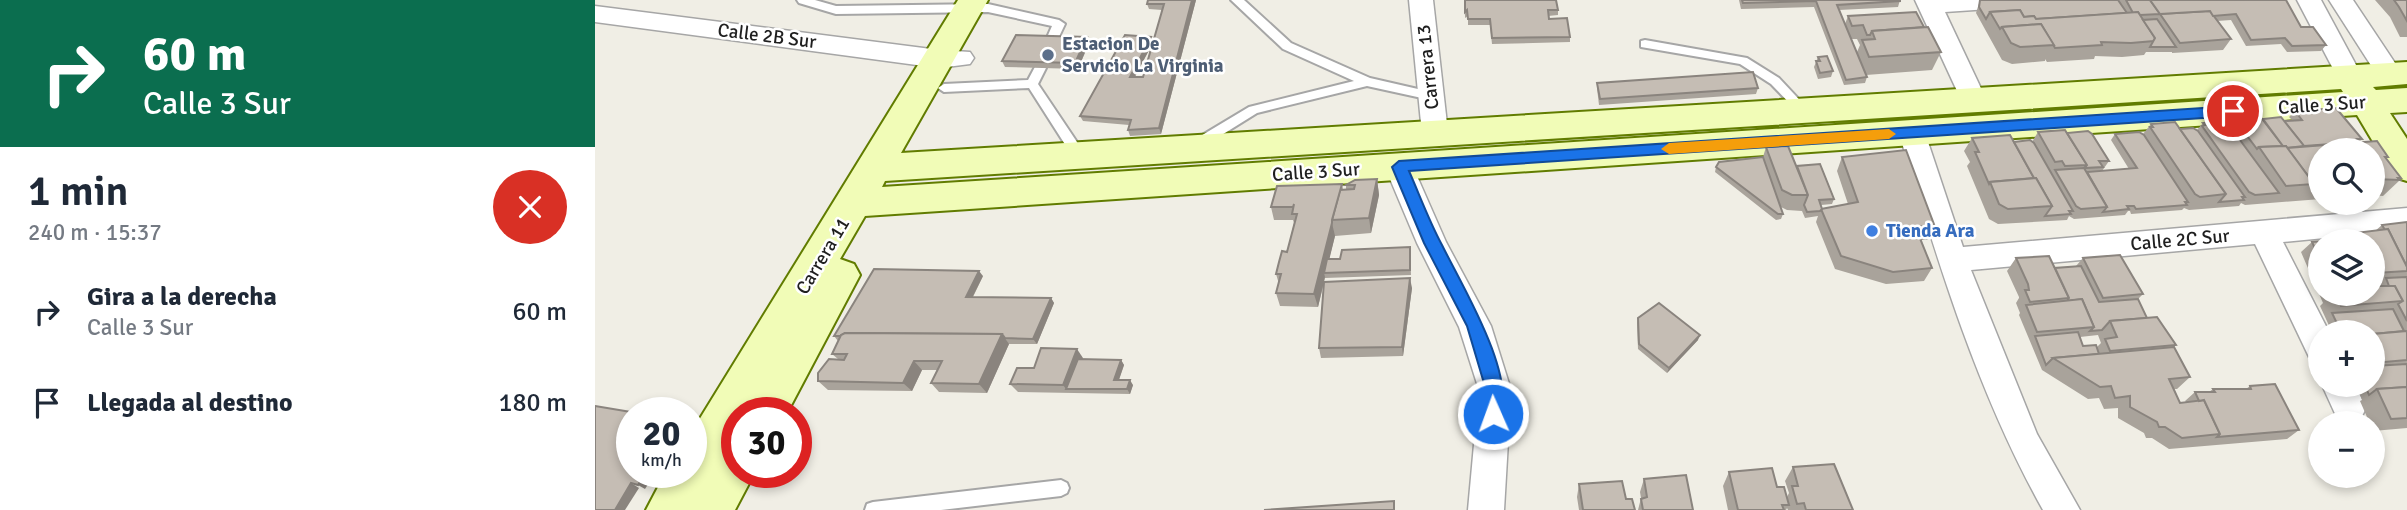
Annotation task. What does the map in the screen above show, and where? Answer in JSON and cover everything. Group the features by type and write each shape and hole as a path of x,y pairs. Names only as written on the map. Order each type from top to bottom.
{"street":[{"name":"Carrera 13","path":"1421,0 1434,133"},
{"path":"1973,99 1928,3 2004,0"},
{"path":"2309,0 2358,89 2407,168"},
{"path":"2341,0 2403,91"},
{"name":"Carrera 11","path":"669,510 878,185 948,68 979,5"},
{"name":"Calle 2B Sur","path":"595,14 948,68"},
{"name":"Calle 3 Sur","path":"878,185 1399,167 1912,132 2358,89"},
{"name":"Calle 3 Sur","path":"878,185 1080,157 1191,148 1973,99 2358,89 2403,91"},
{"path":"1912,132 1952,260 2023,442 2062,510"},
{"path":"1399,167 1432,243 1475,326 1495,390 1486,510"},
{"name":"Carrera 11","path":"772,397 878,185"},
{"name":"Calle 2C Sur","path":"1952,260 2407,219"},
{"path":"2264,232 2308,322"},
{"path":"710,510 722,488"}],"lane":[{"path":"803,0 837,10 979,5 1059,24 1051,42"},
{"path":"1237,0 1287,46 1367,82 1431,96"},
{"path":"1645,44 1743,61 1775,81 1803,110"},
{"path":"948,68 1033,84 1080,157"},
{"path":"1033,84 1040,68"},
{"path":"1191,148 1253,110 1367,82"},
{"path":"873,510 1061,488"}],"building":[{"path":"1148,0 1192,0 1159,128 1128,130 1131,120 1080,116 1125,35 1151,37 1130,77 1143,77 1164,4 1147,4"},
{"path":"1465,0 1556,0 1558,10 1548,10 1549,19 1567,18 1570,37 1492,38 1490,19 1468,19"},
{"path":"1742,0 1900,1 1837,5 1867,77 1846,80 1816,1 1743,3"},
{"path":"1980,0 2118,0 2127,13 2036,19 2034,16 2024,17 2020,10 1990,12 1986,19 1979,7"},
{"path":"2126,0 2150,0 2160,14 2133,13"},
{"path":"2150,0 2286,0 2301,27 2313,27 2326,45 2292,46 2285,38 2251,40 2236,14 2213,16 2210,11 2160,14"},
{"path":"2394,0 2407,0 2407,21 2399,7"},
{"path":"2020,10 2024,17 2034,16 2036,19 2138,12 2155,38 2154,41 2101,42 2102,45 2055,48 2041,24 2000,29 1990,12"},
{"path":"2210,11 2231,39 2180,43 2160,14"},
{"path":"1916,12 1924,27 1872,31 1870,35 1867,35 1863,25 1852,26 1848,16"},
{"path":"2157,19 2176,47 2150,47 2155,38 2143,20"},
{"path":"2041,24 2054,45 2020,47 2011,43 2002,27"},
{"path":"1928,27 1941,52 1869,57 1862,40 1875,39 1872,31"},
{"name":"Estacion De Servicio La Virginia","path":"1016,35 1087,37 1075,63 1002,61"},
{"path":"1827,56 1833,71 1820,73 1816,61 1820,61 1818,57"},
{"path":"1753,72 1758,88 1600,99 1597,83"},
{"path":"2336,108 2361,138 2308,138 2308,146 2304,146 2284,121 2302,120 2295,111"},
{"path":"2259,115 2283,146 2257,149 2232,116"},
{"path":"2281,117 2304,146 2283,146 2263,119"},
{"path":"2226,121 2279,193 2255,195 2249,192 2202,126 2205,125 2203,123"},
{"path":"2175,122 2226,194 2200,197 2195,194 2150,127 2153,127 2151,124"},
{"path":"2193,128 2198,131 2245,197 2242,197 2244,200 2219,202 2226,194 2180,129"},
{"path":"2065,130 2087,165 2065,166 2062,161 2055,162 2038,132"},
{"path":"2088,131 2109,161 2099,161 2103,167 2084,168 2087,165 2067,133"},
{"path":"2139,132 2144,135 2188,202 2185,202 2187,205 2136,209 2134,206 2127,206 2129,209 2103,212 2107,207 2087,172 2137,168 2115,134"},
{"path":"2010,135 2034,178 1989,184 1972,138"},
{"path":"2030,140 2073,211 2069,211 2071,214 2045,216 2052,206 2014,142"},
{"path":"1788,146 1808,195 1792,195 1782,190 1766,147"},
{"path":"2286,146 2308,176 2308,184 2286,186 2259,147"},
{"path":"2308,146 2308,176 2287,148"},
{"name":"Tienda Ara","path":"1906,150 1935,227 1915,226 1932,268 1893,272 1841,256 1821,209 1858,202 1842,157"},
{"path":"1763,157 1783,214 1778,214 1716,167 1719,162"},
{"path":"2385,157 2401,178 2398,178 2400,180 2385,179"},
{"path":"1820,164 1834,199 1819,200 1822,209 1820,211 1807,212 1804,205 1808,195 1797,166"},
{"path":"2084,168 2107,207 2081,209 2076,206 2055,170"},
{"path":"2036,178 2052,206 2008,209 1999,204 1990,182"},
{"path":"1377,179 1369,218 1332,220 1340,190 1354,189 1355,185 1346,185 1355,180"},
{"path":"1342,184 1314,294 1276,293 1281,274 1276,274 1279,262 1282,251 1287,252 1297,214 1292,214 1294,204 1293,207 1271,207 1277,186"},
{"path":"2407,222 2407,267 2388,229 2385,230 2382,225"},
{"path":"2385,229 2388,229 2407,271 2385,272"},
{"path":"1410,247 1410,270 1324,273 1327,259 1340,259 1342,250"},
{"path":"2120,255 2143,294 2103,298 2083,258"},
{"path":"2049,256 2069,298 2030,302 2025,290 2029,290 2028,284 2016,258"},
{"path":"2081,266 2099,302 2138,299 2147,318 2110,321 2102,330 2090,331 2094,327 2082,299 2067,301 2069,298 2055,268"},
{"path":"874,269 979,271 966,297 1051,298 1033,339 1005,338 1002,334 845,333 834,336"},
{"path":"2407,277 2407,321 2398,304 2403,301 2395,286 2389,286 2386,278"},
{"path":"1410,278 1402,347 1319,348 1324,282"},
{"path":"2385,286 2395,286 2403,301 2385,302"},
{"path":"2082,299 2094,327 2037,332 2026,305"},
{"path":"1659,303 1700,335 1669,368 1639,344 1638,318"},
{"path":"2393,309 2404,331 2385,333 2385,320 2335,320 2332,313"},
{"path":"2157,317 2176,345 2110,351 2105,339 2117,337 2110,321"},
{"path":"2407,331 2407,360 2385,362 2385,333"},
{"path":"2078,332 2083,346 2096,345 2099,354 2053,358 2046,365 2035,336"},
{"path":"1002,334 979,384 931,383 942,361 914,361 903,383 818,381 818,373 829,359 844,360 847,354 832,354 841,335"},
{"path":"2174,347 2190,377 2169,379 2180,403 2204,400 2220,434 2182,438 2165,427 2159,427 2157,422 2130,407 2130,396 2115,398 2111,386 2100,387 2053,358"},
{"path":"1041,348 1077,349 1063,385 1010,384 1017,368 1034,368"},
{"path":"1078,359 1121,360 1114,380 1130,380 1127,389 1066,389"},
{"path":"2407,364 2407,387 2385,388 2385,365"},
{"path":"2275,384 2299,430 2217,437 2220,434 2204,400 2199,401 2195,392 2251,389 2250,386"},
{"path":"2407,387 2407,418 2391,419 2381,397 2385,397 2385,388"},
{"path":"595,406 616,410 616,488 628,488 615,510 595,510"},
{"path":"1834,464 1853,510 1806,510 1804,503 1797,504 1792,486 1798,486 1793,467"},
{"path":"1772,468 1777,487 1784,487 1789,505 1782,505 1784,510 1738,510 1729,472"},
{"path":"1686,475 1693,510 1643,510 1641,499 1647,497 1644,479"},
{"path":"1622,481 1626,499 1632,499 1635,510 1583,510 1579,484"},
{"path":"1394,501 1394,510 1264,510"}],"slow traffic":[{"path":"1669,149 1889,134"}],"place":[{"name":"Estacion De Servicio La Virginia","path":"1048,55"},
{"name":"Tienda Ara","path":"1872,231"}],"route":[{"path":"1493,414 1495,390 1475,326 1432,243 1399,167 2233,111"}]}
